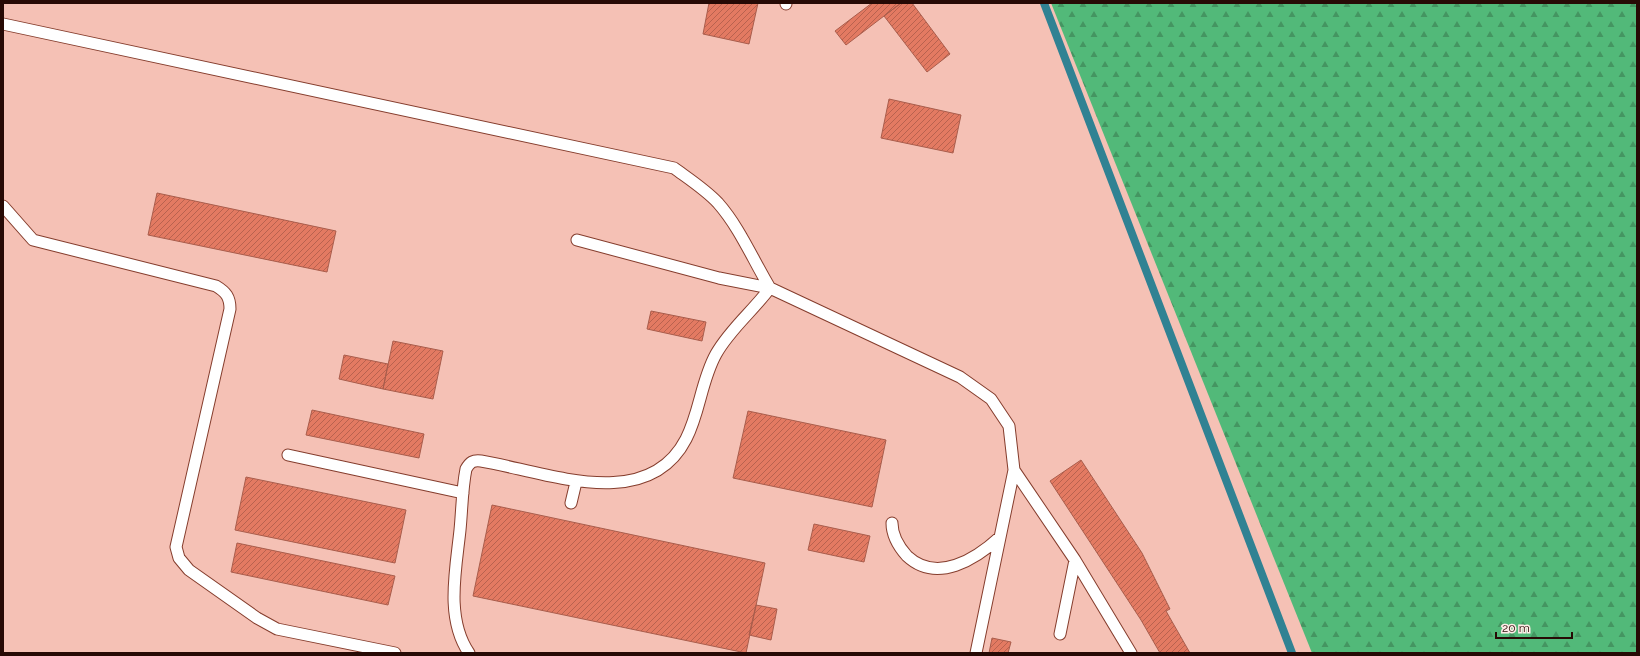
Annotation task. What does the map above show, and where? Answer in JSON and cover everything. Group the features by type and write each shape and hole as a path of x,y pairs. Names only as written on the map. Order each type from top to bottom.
{"lane":[{"path":"3,24 674,168 694,182 718,203 736,228 770,288"},
{"path":"3,206 33,240 216,286 225,291 230,299 230,309 176,547 179,558 189,570 257,618 277,628 395,653"},
{"path":"577,240 719,278 770,288 960,377 991,399 1009,426 1014,470 976,653"},
{"path":"469,653 458,631 454,589 463,493 466,469 469,463 474,460 492,462 550,478 603,484 629,481 653,473 674,458 692,428 707,375 716,355 733,330 770,288"},
{"path":"288,455 463,493"},
{"path":"1014,470 1075,560 1131,653"},
{"path":"571,503 576,482"},
{"path":"892,523 896,541 903,551 913,561 926,567 943,569 962,564 985,551 1000,537"},
{"path":"1060,634 1075,560"}],"green space":[{"path":"1051,3 1637,3 1637,653 1312,653"}],"building":[{"path":"709,3 758,3 749,44 703,34"},
{"path":"872,3 901,3 846,45 835,31"},
{"path":"901,3 912,3 950,54 927,72 884,16"},
{"path":"889,99 961,115 953,153 881,138"},
{"path":"157,193 336,231 327,272 148,235"},
{"path":"651,311 706,322 702,341 647,329"},
{"path":"393,341 443,351 433,399 383,389"},
{"path":"344,355 388,364 383,389 339,379"},
{"path":"312,410 424,434 419,458 306,435"},
{"path":"748,411 886,440 872,507 733,478"},
{"path":"1081,460 1142,553 1170,609 1166,611 1190,653 1160,653 1141,620 1050,481"},
{"path":"246,477 406,510 395,563 235,530"},
{"path":"492,505 765,563 746,653 473,596"},
{"path":"814,524 870,536 864,562 808,550"},
{"path":"237,543 395,576 388,605 231,572"},
{"path":"756,605 777,609 771,640 749,635"},
{"path":"992,638 1011,642 1008,653 989,653"}],"waterway":[{"path":"1044,3 1292,653"}]}
